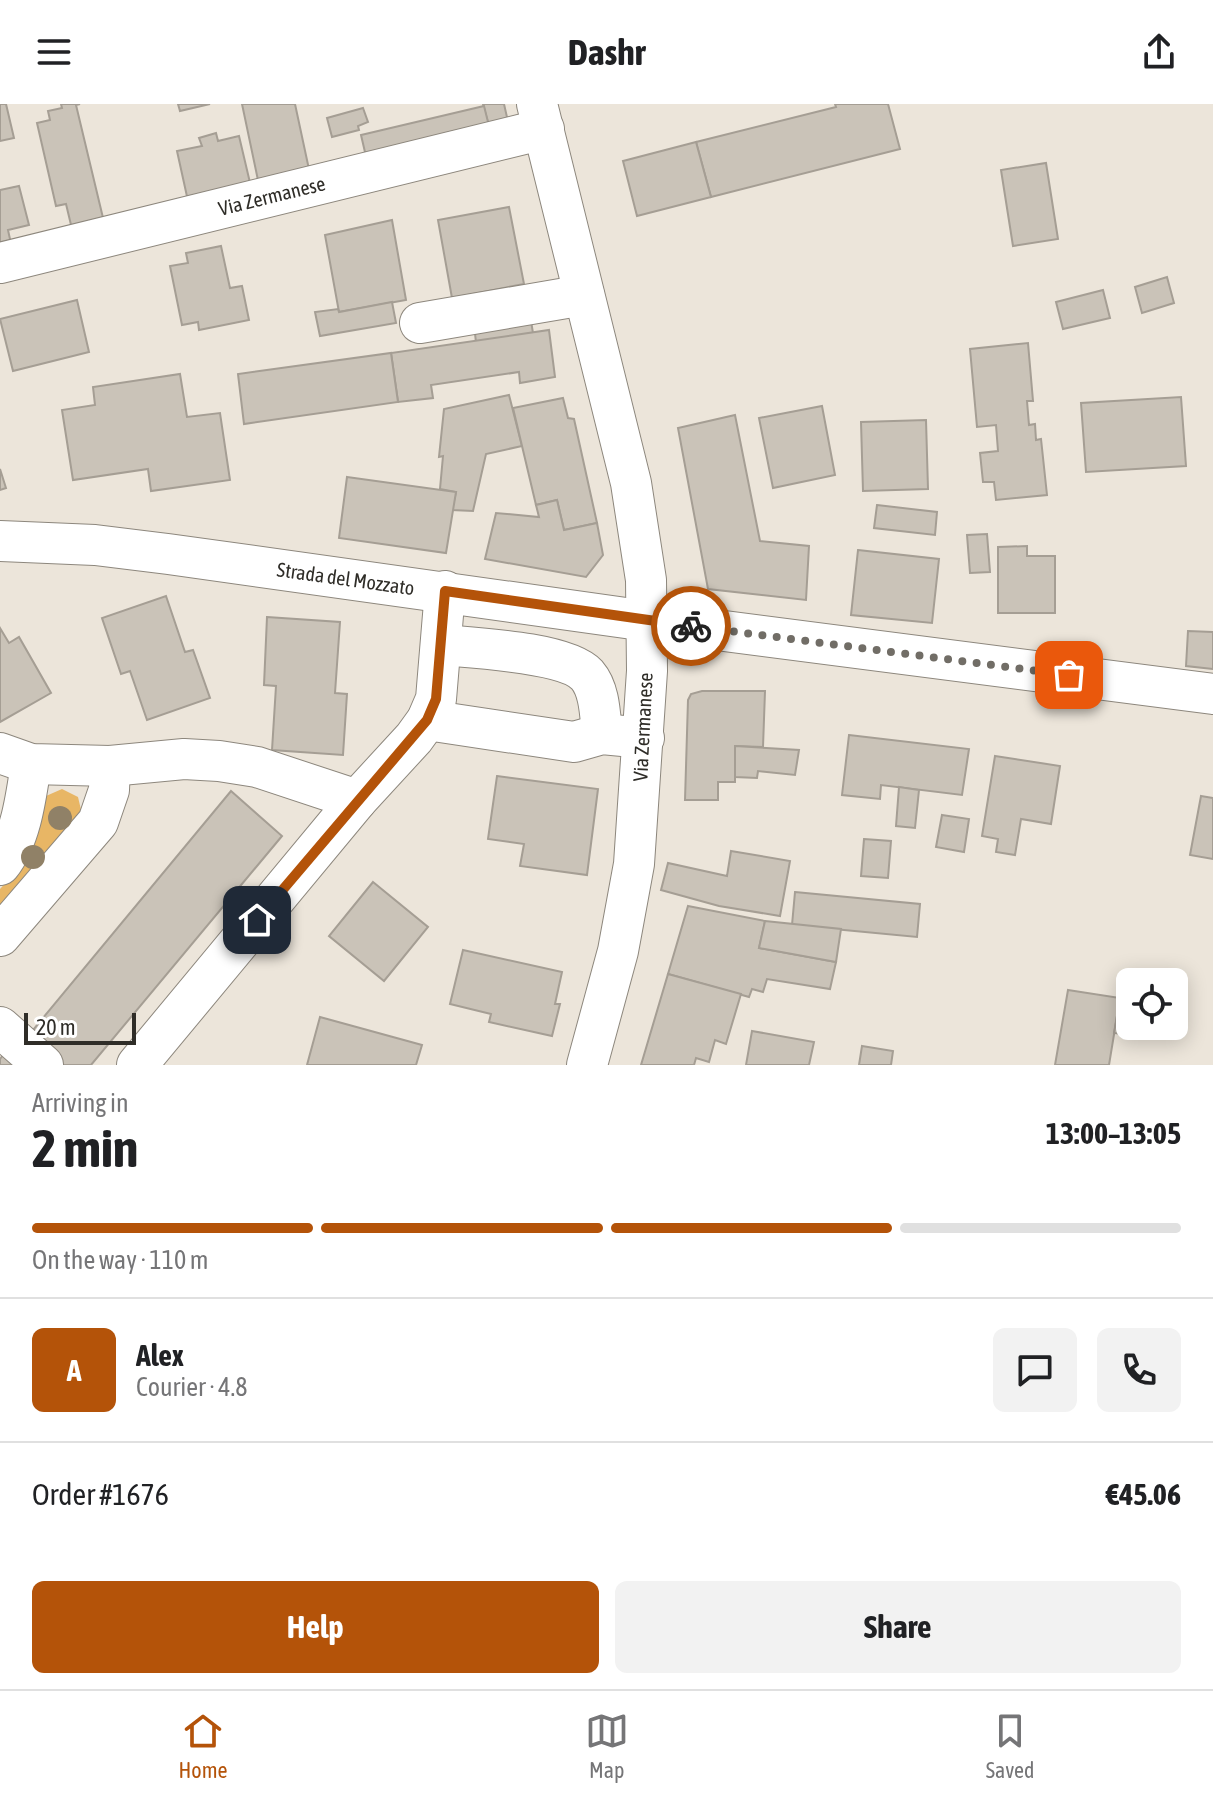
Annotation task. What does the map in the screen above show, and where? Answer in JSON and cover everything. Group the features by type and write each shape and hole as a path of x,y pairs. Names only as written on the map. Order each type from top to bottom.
{"street":[{"name":"Via Zermanese","path":"0,263 540,117 631,483 646,580 644,738 634,864 618,951 587,1065"},
{"path":"420,323 584,295"},
{"name":"Strada del Mozzato","path":"0,541 95,545 647,621 1213,694"},
{"path":"137,1065 427,720 436,699 445,591"},
{"path":"442,645 571,663 588,676 598,697 602,734"},
{"path":"427,720 574,742 602,734 644,738"},
{"path":"0,865 15,836 26,798 15,759 110,766 184,759 219,761 257,767 357,800"},
{"path":"0,936 98,822 109,790 110,766"},
{"path":"0,1027 43,1065"}],"shaded area":[{"path":"62,789 78,797 82,814 0,916 0,889 10,878 46,796"}],"building":[{"path":"0,104 6,104 14,138 0,141"},
{"path":"61,104 80,104 76,105 104,222 72,229 66,204 56,206 37,123 50,120 48,111 62,108"},
{"path":"178,104 210,104 180,111"},
{"path":"242,104 295,104 310,174 259,185"},
{"path":"483,104 504,104 509,126 490,130"},
{"path":"835,104 888,104 900,149 711,197 696,142 836,107"},
{"path":"484,106 490,130 368,165 361,135"},
{"path":"363,108 368,122 358,126 359,130 332,137 327,118"},
{"path":"216,133 218,141 239,136 251,187 188,201 177,151 202,146 199,138"},
{"path":"696,142 711,197 637,216 623,161"},
{"path":"1046,163 1058,239 1013,246 1001,170"},
{"path":"19,186 29,225 8,230 13,253 0,256 0,190"},
{"path":"509,207 524,284 452,298 438,220"},
{"path":"392,220 406,300 339,312 325,235"},
{"path":"221,246 230,288 242,286 249,320 199,330 198,322 182,325 170,266 188,263 186,253"},
{"path":"1167,277 1174,303 1142,313 1135,287"},
{"path":"1103,290 1110,318 1063,329 1056,302"},
{"path":"77,300 89,352 13,371 0,319"},
{"path":"392,302 396,323 320,336 315,312 338,309 339,312"},
{"path":"529,309 533,333 476,342 473,317"},
{"path":"549,330 555,377 520,383 519,372 431,385 433,398 398,402 391,353"},
{"path":"1028,343 1033,401 1027,401 1029,425 1035,424 1036,440 1041,439 1047,495 996,500 994,482 983,482 980,453 998,451 996,425 977,427 970,349"},
{"path":"391,353 398,402 244,424 238,374"},
{"path":"180,374 187,417 220,413 230,480 151,491 148,469 73,480 62,410 95,405 93,387"},
{"path":"509,395 522,446 486,454 473,511 452,510 456,492 440,489 443,456 439,457 444,409"},
{"path":"1181,397 1186,466 1086,472 1081,403"},
{"path":"563,398 568,418 574,419 597,523 564,530 557,500 536,505 513,408"},
{"path":"822,406 835,475 773,488 759,418"},
{"path":"735,415 760,541 809,546 806,600 708,589 678,428"},
{"path":"926,420 928,489 863,491 861,422"},
{"path":"0,469 6,488 0,490"},
{"path":"347,477 456,492 446,553 339,538"},
{"path":"557,500 564,530 597,523 603,555 586,577 485,559 496,513 539,517 536,505"},
{"path":"877,505 937,512 935,535 874,528"},
{"path":"987,534 990,572 970,573 967,535"},
{"path":"1027,546 1027,556 1055,556 1055,613 998,613 998,547"},
{"path":"858,550 939,559 932,623 851,615"},
{"path":"166,596 185,652 193,650 210,698 147,720 130,671 121,674 102,618"},
{"path":"267,617 340,622 335,693 347,694 343,755 272,750 276,686 264,685"},
{"path":"0,628 9,643 19,637 51,693 0,722"},
{"path":"1188,631 1213,632 1213,669 1186,666"},
{"path":"702,691 765,691 763,747 735,746 735,782 718,782 718,800 685,800 688,700 691,694"},
{"path":"849,735 969,749 962,795 881,785 880,799 842,795"},
{"path":"735,746 799,750 795,775 758,771 757,778 735,777"},
{"path":"995,756 1060,766 1051,824 1021,819 1015,855 996,852 998,839 982,836"},
{"path":"497,776 598,789 587,875 520,866 524,844 488,839"},
{"path":"899,787 919,790 915,828 896,826"},
{"path":"231,791 282,836 91,1065 63,1065 28,1036"},
{"path":"1201,796 1213,798 1213,859 1190,855"},
{"path":"942,815 969,819 964,852 936,847"},
{"path":"864,839 891,841 888,878 861,876"},
{"path":"731,851 790,861 780,916 719,906 661,890 668,863 727,876"},
{"path":"373,882 428,927 384,981 329,936"},
{"path":"795,892 920,904 917,937 792,925"},
{"path":"688,906 765,921 759,948 836,962 830,989 767,979 763,992 752,989 749,997 668,974"},
{"path":"765,921 841,929 836,962 759,948"},
{"path":"463,950 562,972 555,1004 560,1004 552,1036 489,1022 491,1014 450,1004"},
{"path":"668,974 741,994 726,1044 715,1040 709,1062 696,1058 694,1065 641,1065"},
{"path":"1068,990 1116,997 1116,1022 1109,1065 1055,1065"},
{"path":"320,1017 422,1045 416,1065 307,1065"},
{"path":"752,1031 814,1042 809,1065 746,1065"},
{"path":"862,1046 893,1051 891,1065 859,1065"},
{"path":"4,1054 16,1065 0,1065"}],"way so far":[{"path":"691,626 1069,675"}],"route":[{"path":"257,920 427,720 436,699 445,591 691,626"}]}
